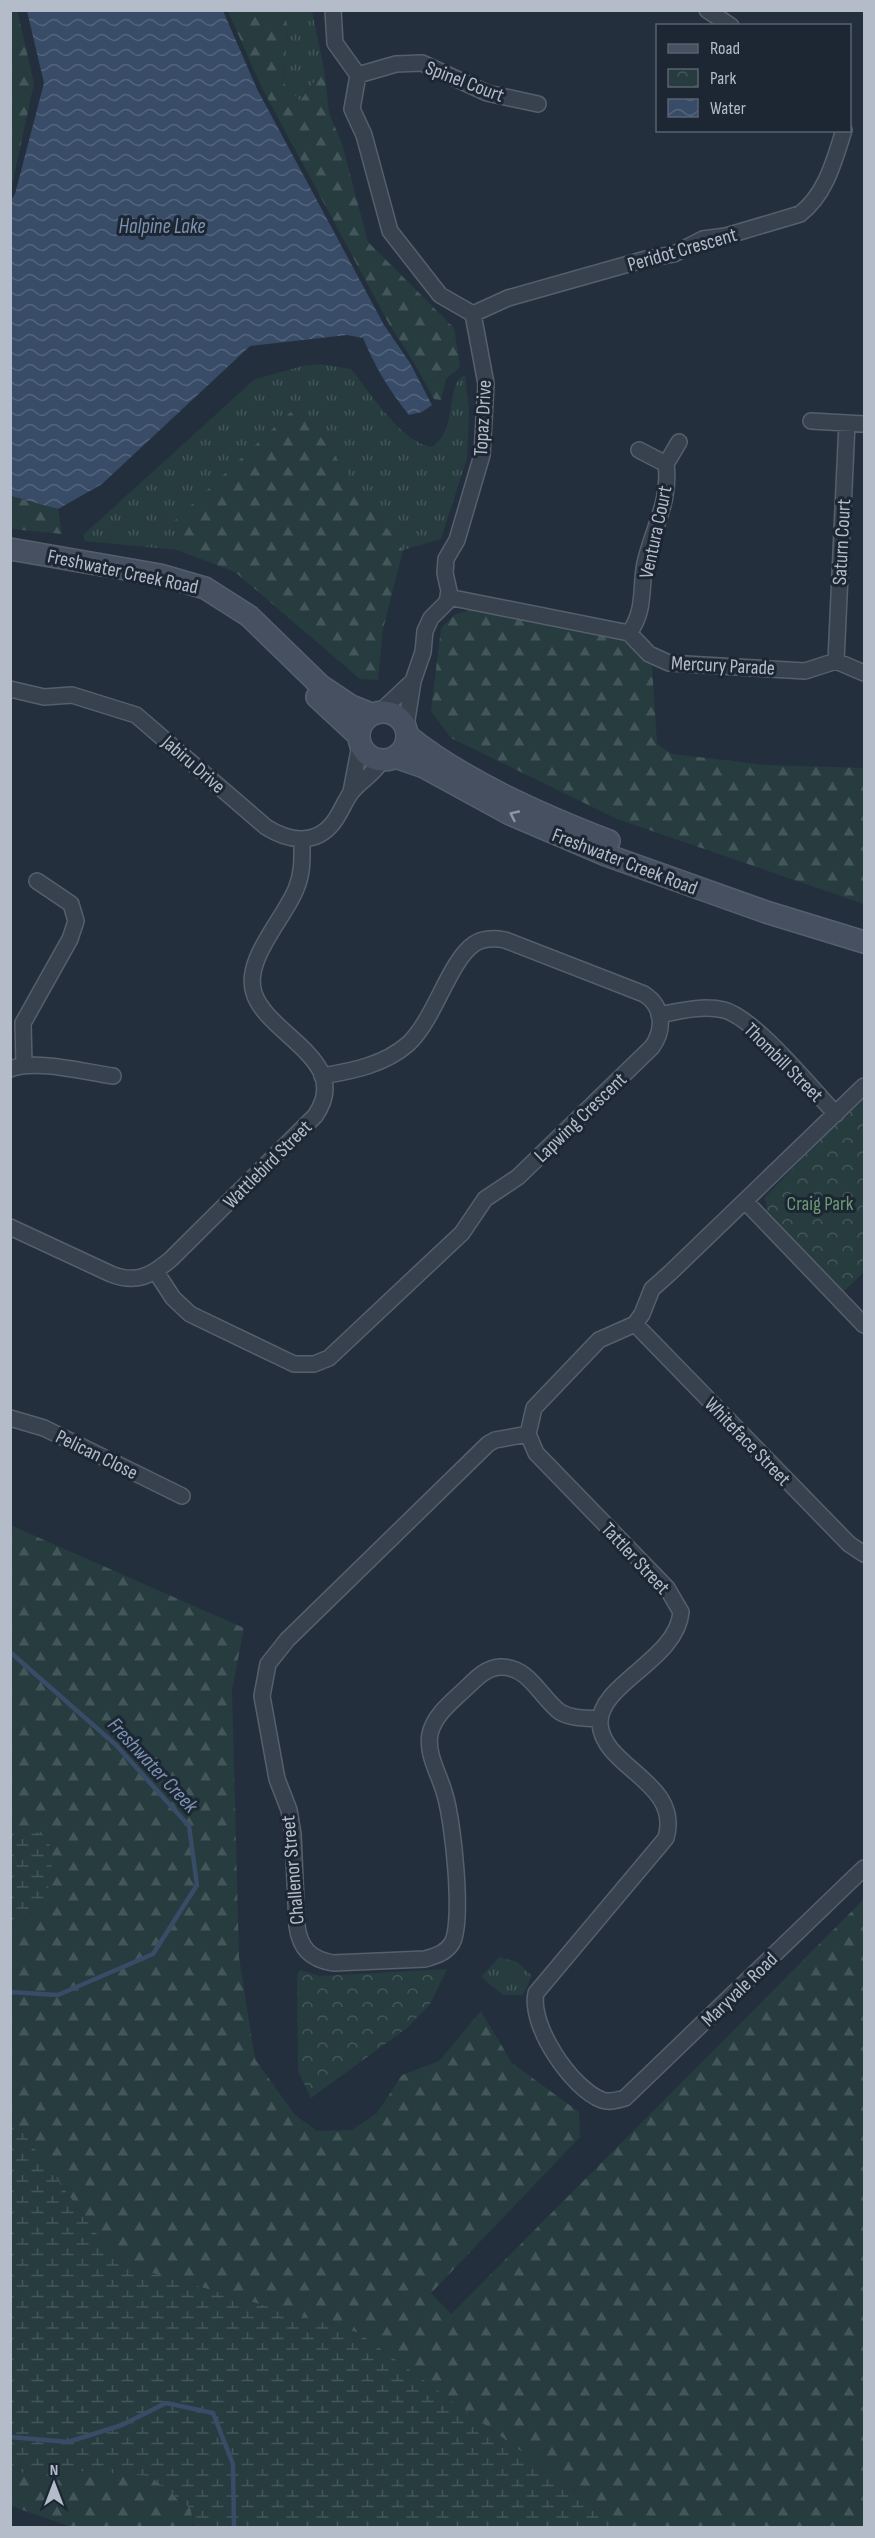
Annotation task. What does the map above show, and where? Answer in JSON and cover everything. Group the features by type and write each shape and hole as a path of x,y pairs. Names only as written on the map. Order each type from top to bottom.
{"main road":[{"name":"Freshwater Creek Road","path":"10,549 160,575 205,588 235,605 255,621 321,686 343,702 376,713"},
{"name":"Freshwater Creek Road","path":"10,561 165,587 210,603 247,628 359,740"},
{"path":"376,713 395,715 407,731 402,752 388,759 369,755 359,740 362,723 376,713"},
{"name":"Freshwater Creek Road","path":"407,731 438,758 495,789 604,839 758,895 864,930"},
{"name":"Freshwater Creek Road","path":"388,759 424,766 510,814 606,855 746,905 864,942"}],"street":[{"path":"333,10 335,43 358,75 352,109 364,135 390,231 440,295 473,314"},
{"path":"707,10 728,24"},
{"name":"Spinel Court","path":"358,75 396,64 422,63 487,93 538,104"},
{"name":"Peridot Crescent","path":"473,314 508,298 646,259 674,254 703,239 726,236 800,214 809,207 824,187 843,132"},
{"name":"Topaz Drive","path":"448,597 445,566 458,540 480,467 484,441 486,384 473,314"},
{"path":"811,421 864,424"},
{"name":"Saturn Court","path":"836,661 847,423"},
{"name":"Ventura Court","path":"629,633 641,614 646,561 667,494 666,464 678,442"},
{"name":"Ventura Court","path":"639,450 666,464"},
{"path":"407,731 413,681 423,652 426,626 446,605 448,597 629,633"},
{"name":"Mercury Parade","path":"629,633 649,654 669,663 805,671 836,661"},
{"path":"836,661 864,673"},
{"path":"376,713 413,681"},
{"name":"Jabiru Drive","path":"10,689 44,697 72,695 136,715 266,827 280,836 302,840"},
{"path":"351,792 359,740"},
{"path":"388,759 351,792 334,822 315,836 302,840 300,879 259,956 252,983 260,1005 314,1061 322,1076 366,1067 391,1056 408,1044 422,1028 465,953 483,940 505,940 644,994 654,1002 659,1015"},
{"path":"37,880 71,904 76,921 70,939 27,1010 17,1067 113,1076"},
{"name":"Thombill Street","path":"659,1015 710,1008 737,1015 754,1028 836,1114"},
{"name":"Lapwing Crescent","path":"156,1272 173,1298 190,1314 294,1364 314,1364 329,1358 462,1233 485,1199 518,1177 652,1047 660,1030 659,1015"},
{"name":"Wattlebird Street","path":"156,1272 310,1123 324,1101 322,1076"},
{"path":"528,1434 534,1408 592,1347 599,1340 635,1324 658,1281 670,1273 864,1086"},
{"path":"745,1202 864,1325"},
{"path":"10,1227 120,1278 133,1280 156,1272"},
{"name":"Whiteface Street","path":"635,1324 849,1544 864,1554"},
{"name":"Pelican Close","path":"10,1418 44,1428 182,1496"},
{"name":"Tattler Street","path":"528,1434 536,1453 667,1588 681,1612 675,1635 607,1702 600,1719"},
{"name":"Challenor Street","path":"528,1434 495,1440 488,1444 287,1640 268,1664 262,1696 264,1712 277,1779 289,1810 298,1939 304,1950 322,1961 333,1963 425,1959 450,1947 458,1926 452,1836 445,1793 429,1745 430,1734 442,1712 479,1676 489,1669 511,1668 520,1672 561,1712 579,1718 600,1719"},
{"name":"Maryvale Road","path":"600,1719 600,1728 608,1745 667,1808 669,1827 660,1847 541,1985 534,2002 537,2022 561,2063 593,2095 609,2101 633,2093 864,1868"}],"green space":[{"path":"17,10 34,83 11,190 10,11"},
{"path":"228,11 284,11 288,29 283,82 300,101 324,69 329,113 342,144 368,242 454,328 460,367 446,379 441,400 434,399 389,324 261,86"},
{"path":"284,11 312,11 324,69 300,101 283,82 288,30"},
{"path":"320,364 351,369 398,427 420,443 432,447 441,439 446,429 455,387 465,375 469,409 467,458 441,539 403,550 298,405 174,521 177,550 85,541 83,535 255,379 303,366"},
{"path":"298,405 403,550 383,629 378,680 360,679 235,572 177,550 174,521"},
{"path":"10,496 58,509 62,534 11,529"},
{"path":"476,608 623,640 652,666 657,744 672,754 767,765 864,768 864,904 617,819 451,738 431,711 441,628 454,615"},
{"name":"Craig Park","path":"864,1095 864,1272 843,1292 767,1210 765,1197"},
{"path":"10,1525 244,1628 232,1690 239,1957 255,2059 295,2115 317,2131 352,2130 377,2113 402,2075 439,2061 481,2011 512,2063 579,2112 580,2137 431,2293 451,2314 864,1899 864,2527 625,2527 359,2333 118,2263 11,2116 11,1930 37,1910 49,1884 51,1846 39,1833 11,1829"},
{"path":"11,1829 36,1832 46,1837 52,1854 52,1865 44,1904 11,1930"},
{"path":"499,1957 517,1962 532,1976 523,1995 503,1995 481,1977"},
{"path":"447,1969 430,2004 407,2028 311,2098 298,2071 297,1975 300,1970 320,1976"},
{"path":"11,2116 118,2263 359,2333 625,2527 194,2527 191,2509 150,2476 81,2471 53,2482 11,2469"},
{"path":"11,2469 53,2482 81,2471 150,2476 191,2509 193,2524 189,2528 72,2527 11,2506"}],"water":[{"name":"Halpine Lake","path":"27,11 223,11 257,89 384,325 410,363 432,405 422,412 409,415 383,378 363,338 347,335 250,346 102,484 58,509 11,496 11,200 15,194 44,83"}],"waterway":[{"name":"Freshwater Creek","path":"10,1652 116,1745 189,1826 197,1885 153,1954 58,1995 10,1992"},
{"name":"Freshwater Creek","path":"10,2437 68,2442 122,2425 166,2403 213,2413 233,2464 234,2528"}]}
